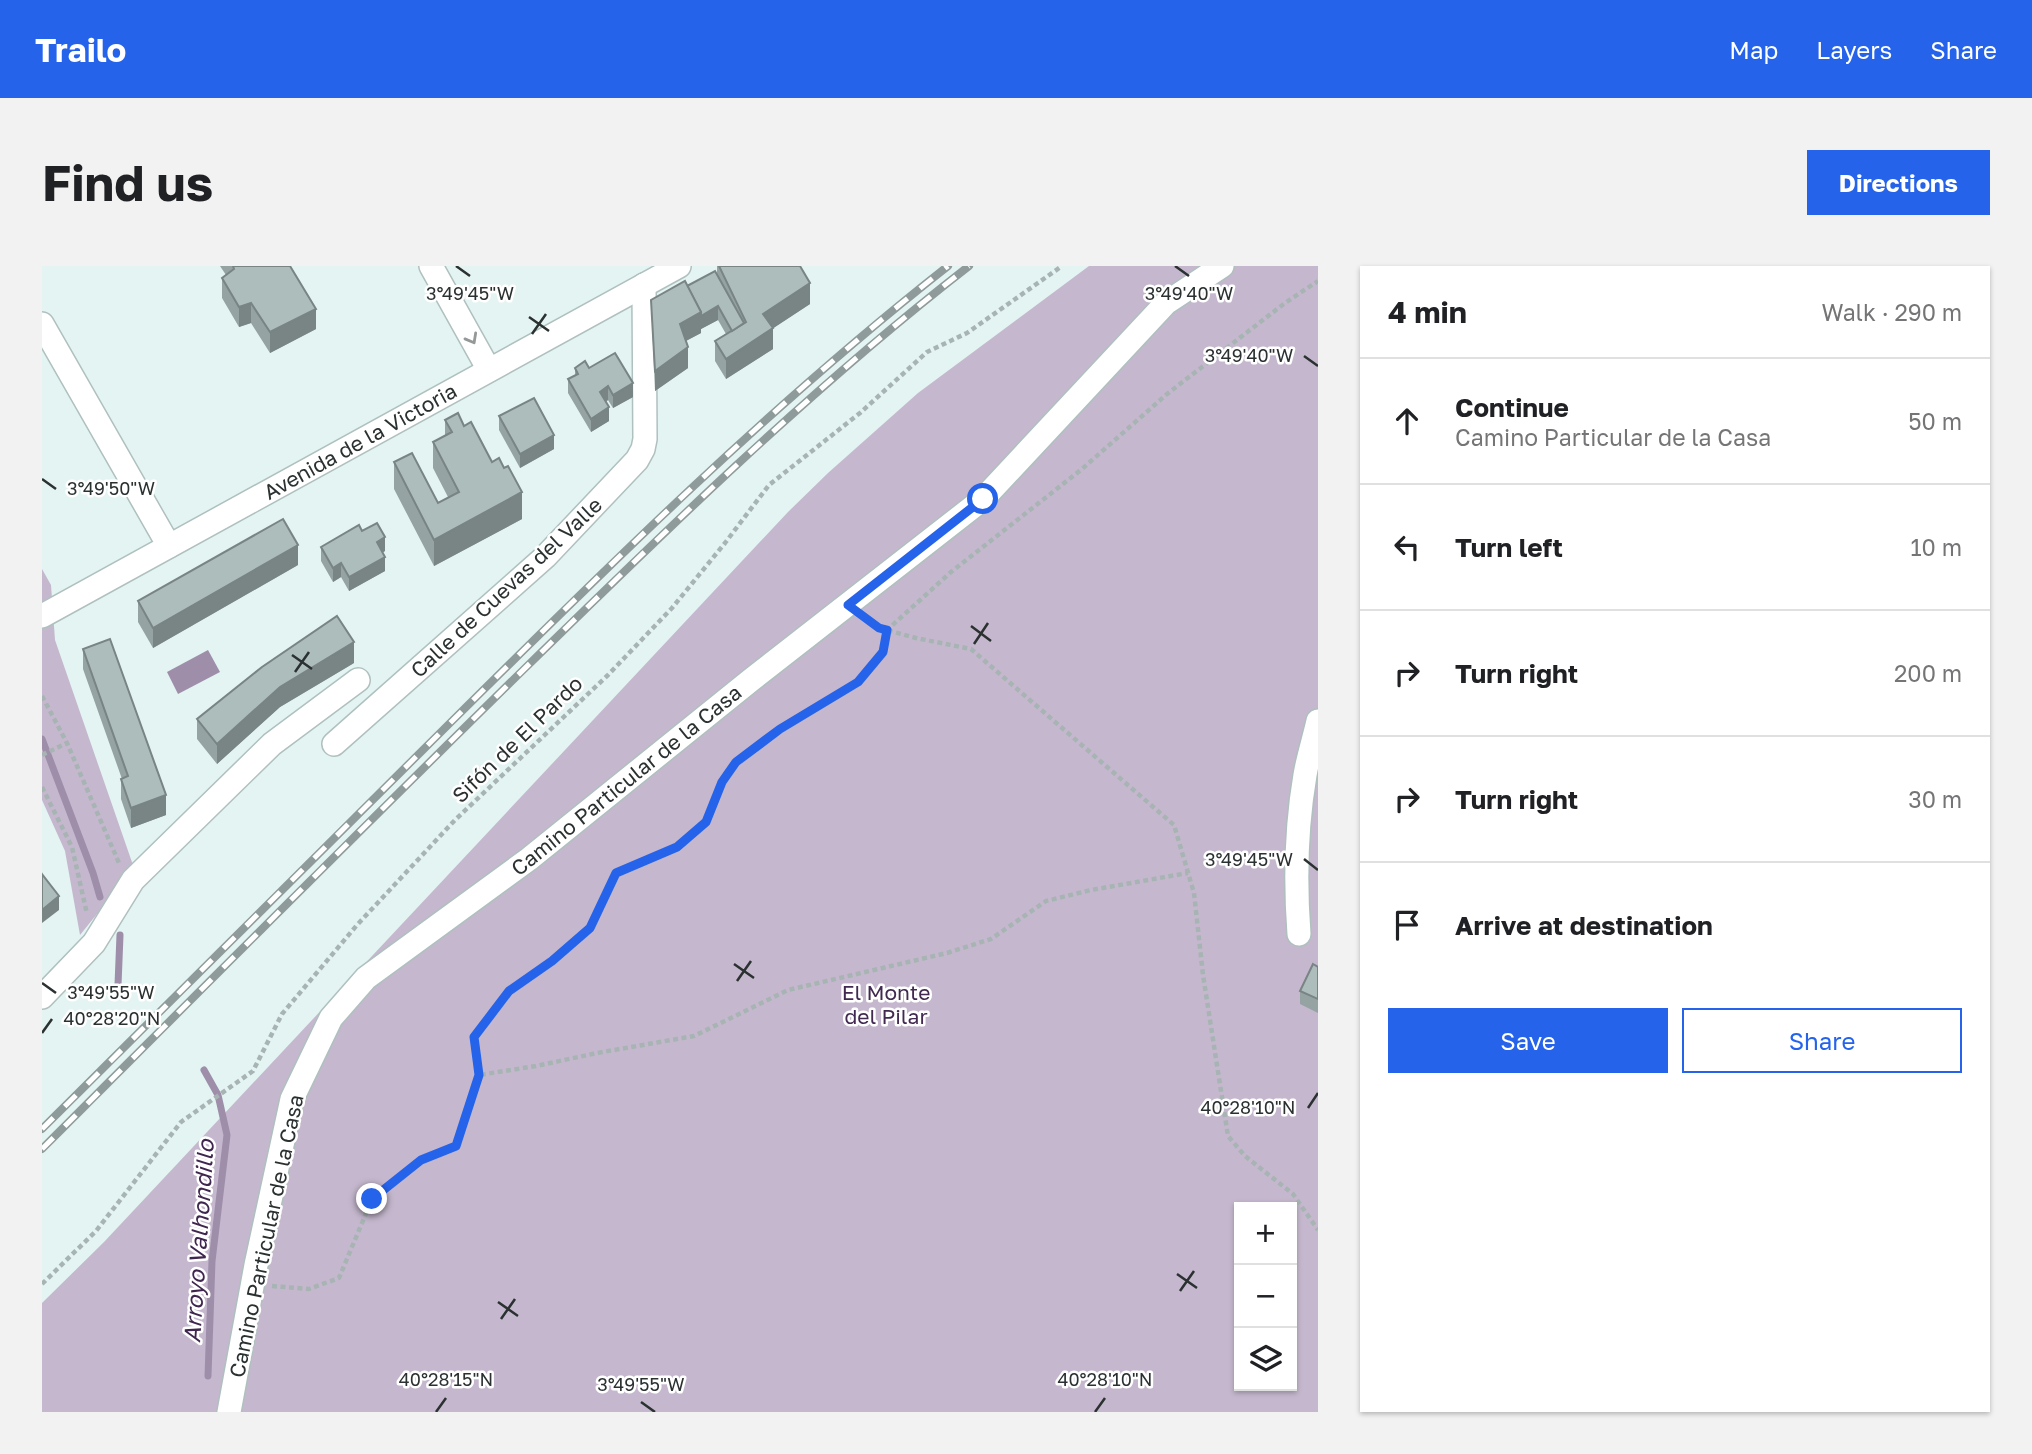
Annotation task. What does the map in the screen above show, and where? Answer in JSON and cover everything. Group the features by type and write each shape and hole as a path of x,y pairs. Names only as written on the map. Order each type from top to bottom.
{"street":[{"path":"431,266 489,370"},
{"name":"Avenida de la Victoria","path":"42,616 679,266"},
{"name":"Camino Particular de la Casa","path":"229,1412 256,1265 292,1099 331,1018 366,978 528,859 983,499 1166,303 1222,266"},
{"name":"Calle de Cuevas del Valle","path":"334,744 545,557 637,460 645,439 643,285"},
{"path":"42,324 169,546"},
{"path":"42,997 94,943 133,880 272,744 358,680"},
{"path":"1299,934 1295,885 1297,849 1305,775 1318,721"}],"path":[{"name":"Sifón de El Pardo","path":"42,1284 96,1231 181,1122 253,1071 282,1014 357,925 455,820 608,675 672,608 769,485 860,413 927,352 967,333 1062,266"},
{"path":"256,1265 269,1286 309,1289 339,1278 372,1199 421,1160 456,1146 479,1075 474,1037 509,991 552,961 590,928 616,873 677,847 706,822 722,782 736,762 780,729 858,682 883,652 887,630 951,572 1082,469 1167,394 1285,303 1318,281"},
{"path":"848,605 879,628 971,649 1174,825 1194,892 1203,975 1228,1136 1245,1156 1293,1194 1318,1230"},
{"path":"42,696 67,743 120,864 133,880"},
{"path":"42,755 67,743"},
{"path":"42,787 72,847 94,943"},
{"path":"479,1075 694,1036 788,990 947,953 991,939 1046,901 1188,873"}],"green space":[{"name":"El Monte del Pilar","path":"1089,266 1318,266 1318,1412 42,1412 42,1303 104,1242 788,512 918,393"},
{"path":"42,569 51,585 55,640 134,868 80,935 65,851 42,800"}],"shaded area":[{"path":"208,650 220,672 178,694 167,672"}],"building":[{"path":"233,266 290,266 316,309 270,332 251,303 239,307 222,278 234,269"},
{"path":"719,266 800,266 810,283 763,314 773,328 726,359 715,341 746,322"},
{"path":"715,271 744,323 732,331 718,306 701,316 687,286"},
{"path":"685,281 701,312 680,324 688,347 655,371 651,300"},
{"path":"615,353 633,383 613,395 608,386 600,392 609,407 591,419 568,379 578,374 575,368 585,361 589,368"},
{"path":"534,398 554,435 520,454 499,416"},
{"path":"458,413 464,426 471,422 492,462 499,458 504,468 508,466 522,492 434,540 394,462 412,453 438,503 459,492 433,442 452,432 445,420"},
{"path":"283,519 298,545 153,628 138,601"},
{"path":"377,523 385,537 377,542 385,557 349,577 341,563 333,568 321,547 359,525 362,531"},
{"path":"337,616 354,642 280,687 217,744 197,719 262,667"},
{"path":"110,639 166,795 131,808 121,779 128,776 83,649"},
{"path":"42,874 59,896 42,910"},
{"path":"1313,964 1318,967 1318,999 1300,991"}],"waterway":[{"name":"Arroyo Valhondillo","path":"42,739 100,897"},
{"name":"Arroyo Valhondillo","path":"118,985 120,935"},
{"name":"Arroyo Valhondillo","path":"204,1070 218,1095 227,1135 212,1261 208,1376"}],"railway":[{"path":"42,1129 508,665 691,488 817,374 948,266"},
{"path":"42,1149 456,736 681,517 793,413 969,266"}],"route":[{"path":"372,1199 421,1160 456,1146 479,1075 474,1037 509,991 552,961 590,928 616,873 677,847 706,822 722,782 736,762 780,729 858,682 883,652 887,630 879,628 848,605 983,499"}]}
